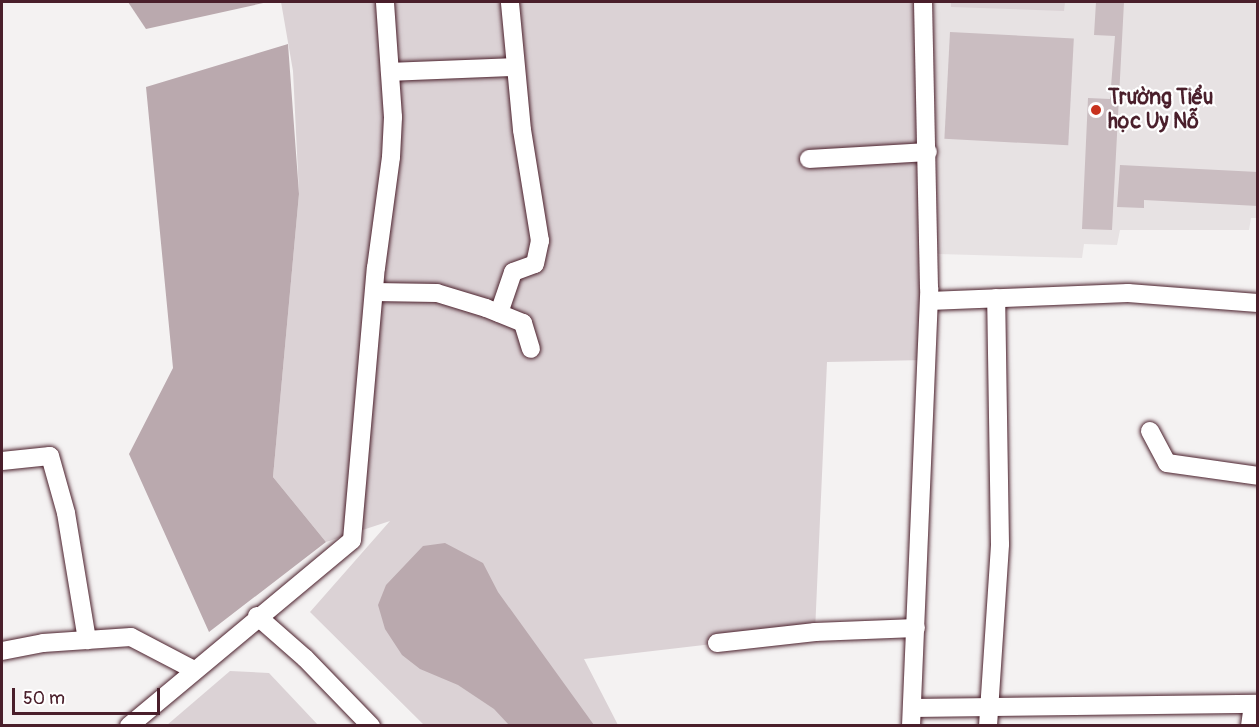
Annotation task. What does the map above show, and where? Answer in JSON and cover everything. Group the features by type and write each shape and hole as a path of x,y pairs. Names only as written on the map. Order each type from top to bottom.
{"street":[{"path":"129,726 257,616 352,540 374,292 391,157 390,72 385,2"},
{"path":"499,313 513,272 535,264 540,241 515,67 510,2"},
{"path":"923,2 928,152 929,301 912,717 988,717 1255,704 1250,726"},
{"path":"390,72 515,67"},
{"path":"809,159 928,152"},
{"path":"374,292 437,292 499,313 523,323 531,349"},
{"path":"929,301 1128,293 1257,303"},
{"path":"988,717 1000,544 996,298"},
{"path":"1150,431 1167,464 1257,476"},
{"path":"2,461 50,456 66,513 87,640"},
{"path":"257,616 306,658 371,726"},
{"path":"717,643 814,632 916,628"},
{"path":"2,651 131,637 194,670"}],"shaded area":[{"path":"128,2 268,2 146,29"},
{"path":"281,2 923,2 926,360 827,362 815,632 584,659 618,725 424,725 310,612 390,521 326,542 273,477 299,194 293,71"},
{"name":"Trường Tiểu học Uy Nỗ","path":"933,2 1257,2 1257,218 1251,218 1249,230 1120,230 1117,245 1084,244 1082,258 938,254"},
{"path":"951,2 1065,2 1064,11 951,7"},
{"path":"288,44 299,194 273,477 326,542 209,632 129,454 173,368 146,87"},
{"path":"445,543 483,563 498,592 594,725 509,725 494,709 458,685 420,669 402,655 385,629 378,605 386,585 423,546"},
{"path":"230,671 269,673 318,725 167,725"}],"building":[{"path":"1096,2 1124,2 1112,230 1082,229 1088,98 1110,99 1115,36 1094,35"},
{"path":"950,32 1074,38 1068,145 944,139"},
{"path":"1120,165 1258,172 1258,206 1144,200 1144,208 1117,207"}],"place":[{"name":"Trường Tiểu học Uy Nỗ","path":"1096,110"}]}
